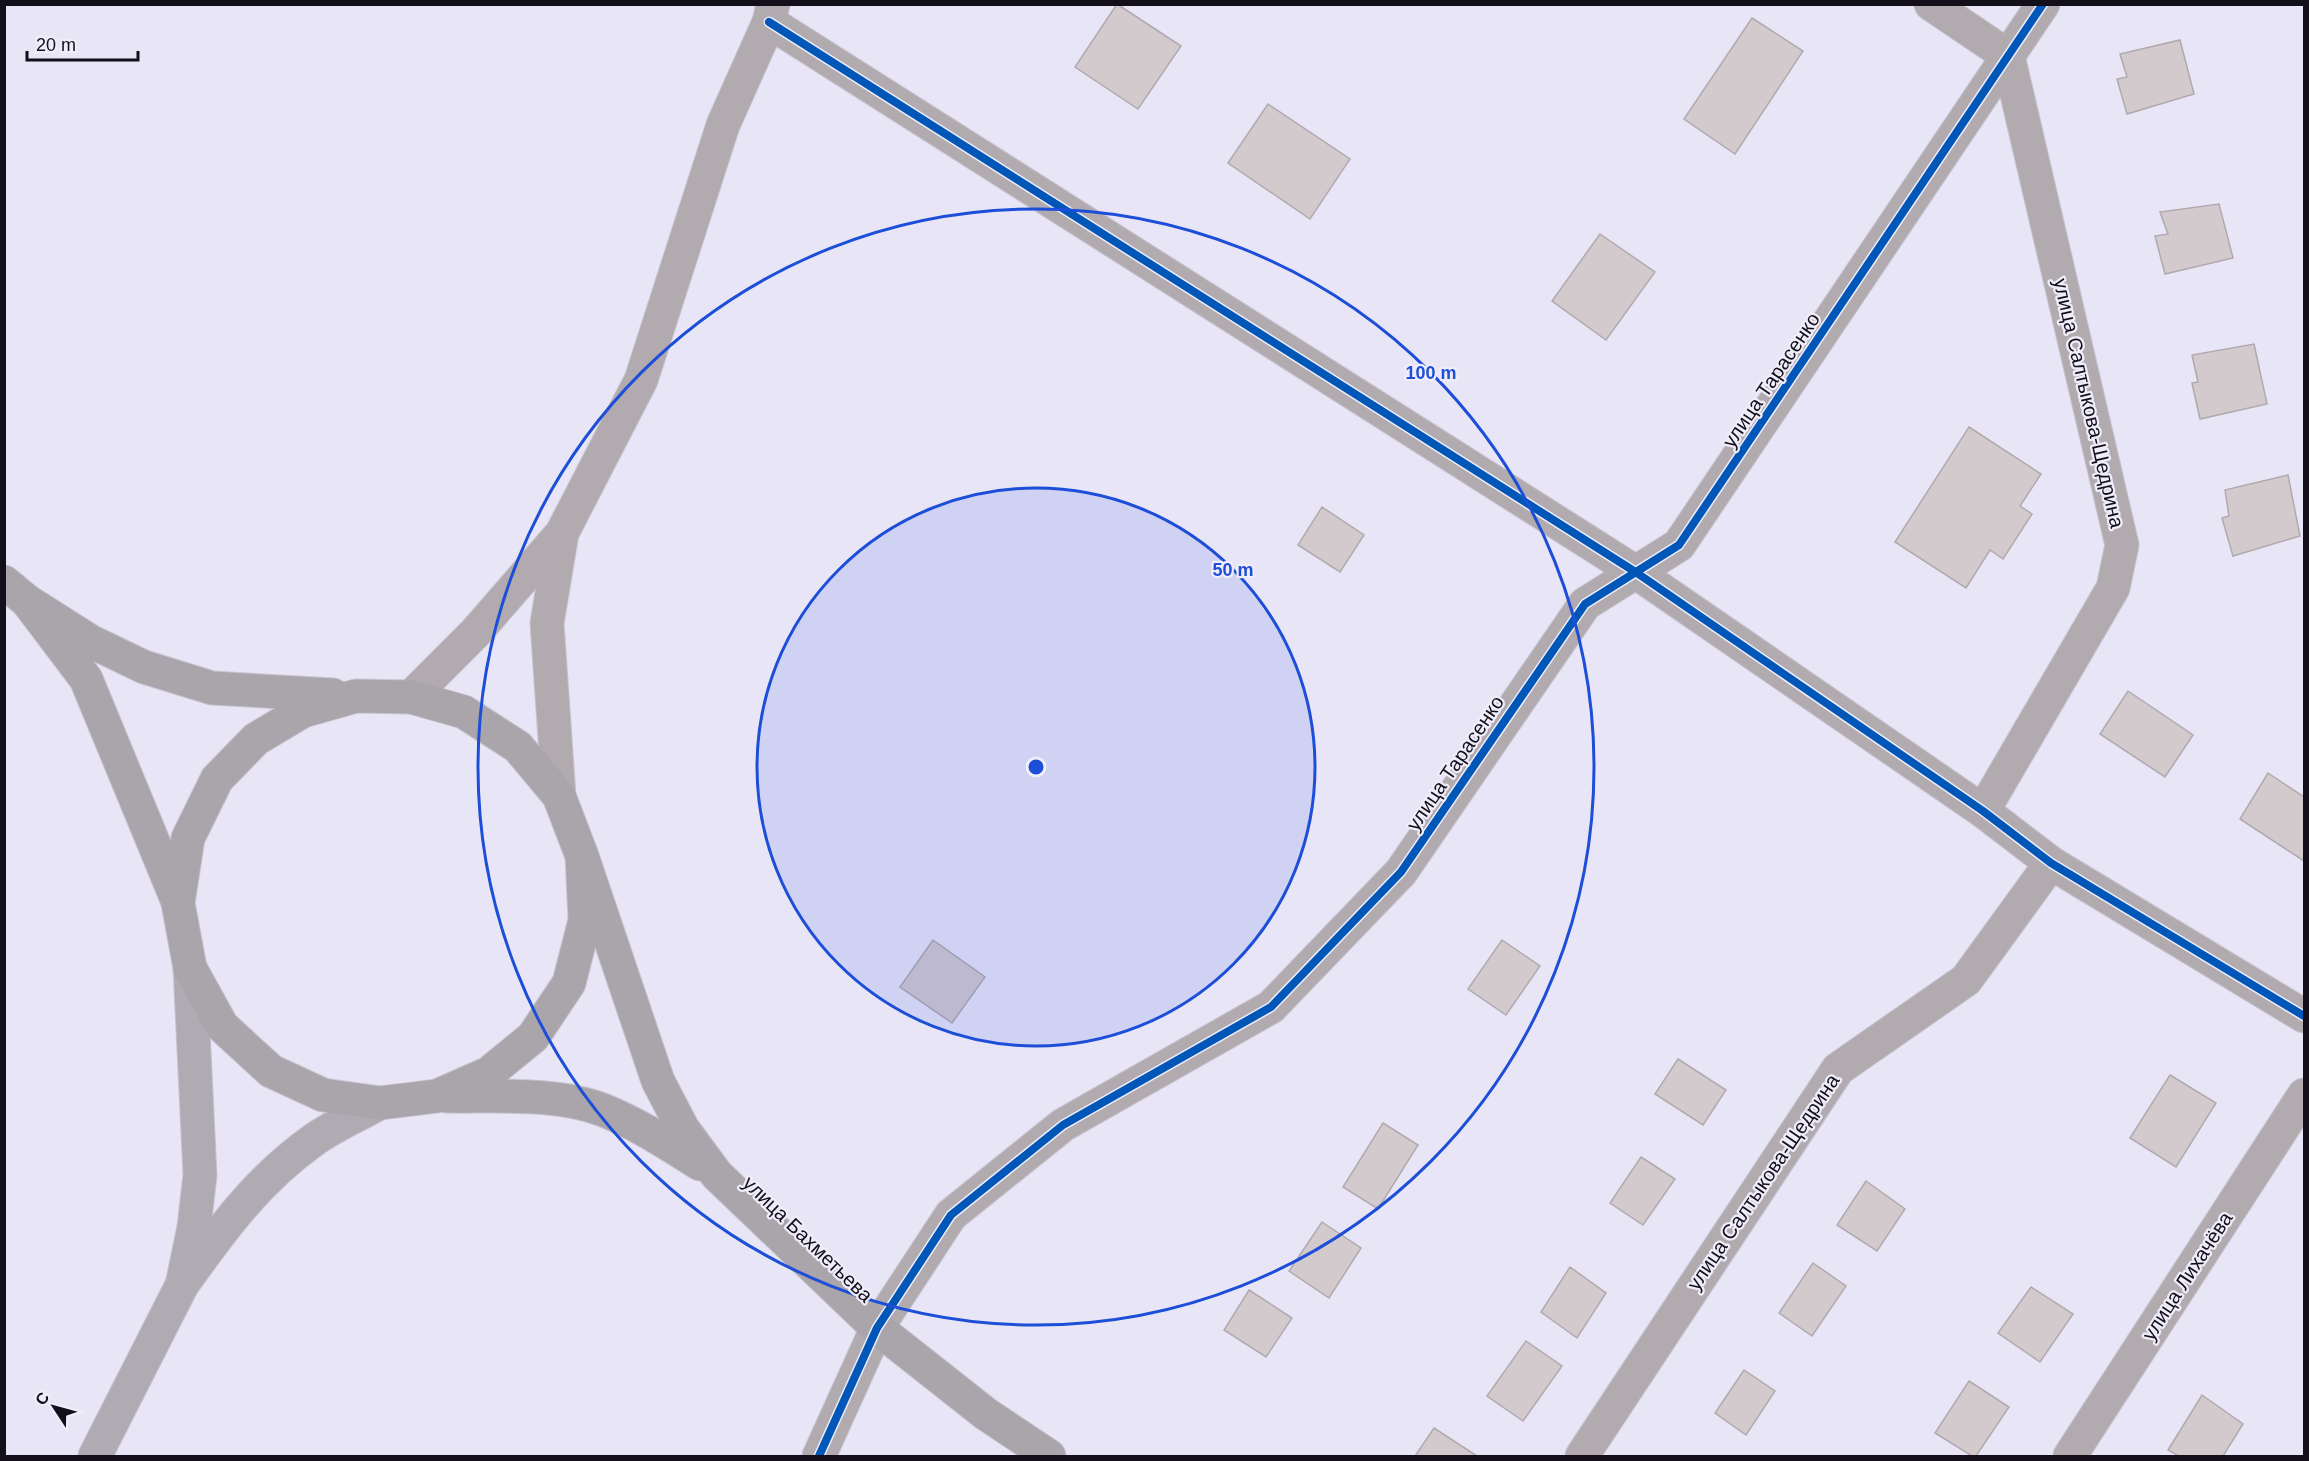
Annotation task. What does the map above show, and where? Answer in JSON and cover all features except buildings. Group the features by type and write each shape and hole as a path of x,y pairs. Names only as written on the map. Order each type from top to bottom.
{"main road":[{"path":"16,592 90,641 144,667 212,688 356,696"},
{"path":"16,592 86,679 178,903 190,968 200,1175 194,1227 182,1285"},
{"name":"улица Бахметьева","path":"356,696 411,697 464,712 518,747 559,796 582,856 658,1081 683,1129 717,1175 877,1328 986,1414 1048,1456"},
{"path":"178,903 188,838 217,779 256,739 303,711 356,696"},
{"path":"436,1096 489,1073 533,1036 569,983 585,920 582,856"},
{"path":"190,968 222,1026 271,1071 323,1095 380,1103 436,1096 555,1099 601,1109 648,1131 717,1175"},
{"path":"95,1456 182,1285 230,1218 265,1180 316,1138 380,1103"}],"street":[{"path":"1931,4 2008,56"},
{"name":"улица Тарасенко","path":"819,1456 877,1328 951,1215 1063,1125 1271,1007 1401,872 1585,604 1679,545 2043,4"},
{"path":"411,697 476,632 562,533 641,380 723,125 771,13 1637,573 1983,811 2051,863 2304,1016"},
{"name":"улица Салтыкова-Щедрина","path":"1983,811 2113,588 2122,545 2008,56"},
{"path":"559,796 548,623 562,533"},
{"name":"улица Салтыкова-Щедрина","path":"1582,1456 1838,1069 1966,980 2051,863"},
{"name":"улица Лихачёва","path":"2070,1456 2304,1095"}],"cycle path":[{"path":"819,1456 877,1328 951,1215 1063,1125 1271,1007 1401,872 1585,604 1679,545 2043,4"},
{"path":"769,22 1637,573 1983,811 2051,863 2304,1016"}]}
